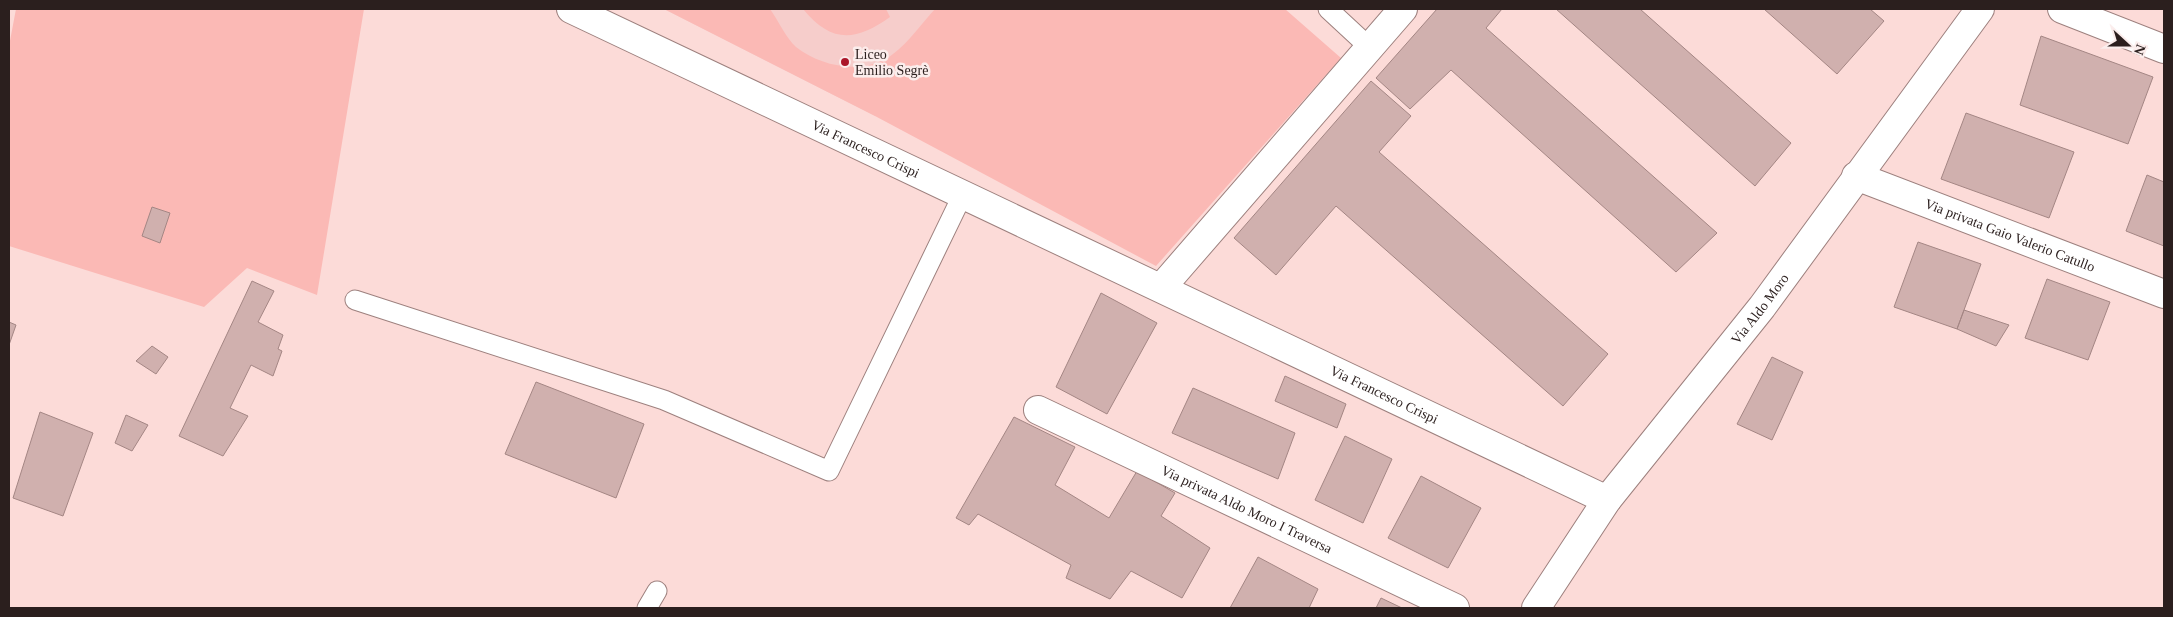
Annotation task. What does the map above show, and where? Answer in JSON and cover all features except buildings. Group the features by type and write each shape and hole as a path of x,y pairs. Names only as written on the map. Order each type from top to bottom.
{"street":[{"name":"Via Francesco Crispi","path":"570,9 1607,500"},
{"path":"1161,288 1403,9"},
{"name":"Via Aldo Moro","path":"1536,608 1607,500 1762,307 1980,9"},
{"path":"2062,9 2164,49"},
{"name":"Via privata Gaio Valerio Catullo","path":"1856,176 2164,294"},
{"name":"Via privata Aldo Moro I Traversa","path":"1038,410 1456,608"}],"lane":[{"path":"1328,9 1369,47"},
{"path":"354,300 664,400 829,471 963,194"},
{"path":"647,608 657,591"}],"shaded area":[{"path":"16,9 364,9 317,295 247,268 204,307 9,246 9,46"},
{"name":"Liceo Emilio Segrè","path":"664,9 968,9 875,116"},
{"path":"664,9 770,9 792,43 806,54 831,64 857,67 882,61 893,54 910,38 935,9 1285,9 1341,58 1156,266 875,116"},
{"path":"803,9 886,9 890,17 866,31 844,35 823,28"}],"place":[{"name":"Liceo Emilio Segrè","path":"845,62"}]}
